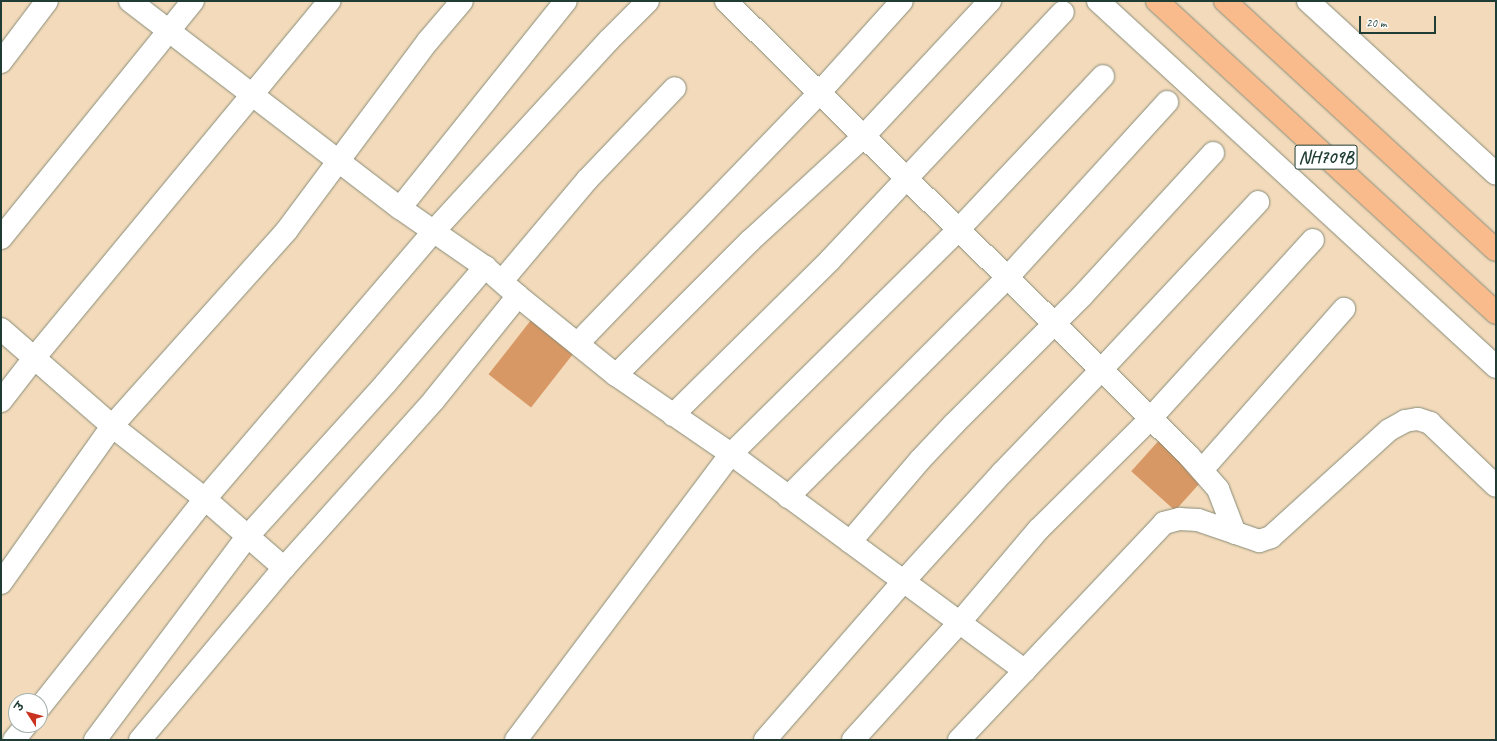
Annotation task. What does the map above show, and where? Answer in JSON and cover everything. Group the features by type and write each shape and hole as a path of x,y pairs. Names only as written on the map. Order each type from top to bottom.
{"highway":[{"name":"NH709B","path":"1157,1 1496,312"},
{"name":"NH709B","path":"1225,1 1496,250"}],"street":[{"path":"1,62 47,1"},
{"path":"130,1 400,208 485,267 518,296 616,375 731,454 1025,671"},
{"path":"1,238 193,1"},
{"path":"1,401 35,357 329,1"},
{"path":"1,583 112,426 287,230 428,41 462,1"},
{"path":"400,208 566,1"},
{"path":"48,697 205,499 434,231 609,40 648,1"},
{"path":"578,343 820,92 902,1"},
{"path":"616,375 750,241 864,136 990,1"},
{"path":"1098,1 1496,367"},
{"path":"1308,1 1496,174"},
{"path":"730,2 1202,470 1222,496 1235,533"},
{"path":"673,415 830,260 1063,12"},
{"path":"516,740 731,454 958,229 1103,76"},
{"path":"502,281 587,180 675,88"},
{"path":"788,497 1007,278 1167,102"},
{"path":"850,542 934,444 1082,296 1213,153"},
{"path":"765,740 903,582 1002,473 1101,370 1258,202"},
{"path":"853,740 960,622 1039,529 1150,419 1313,240"},
{"path":"95,740 248,537 386,383 485,267"},
{"path":"140,740 284,568 434,400 518,296"},
{"path":"1202,470 1344,309"},
{"path":"1,329 35,357 112,426 205,499 284,568"},
{"path":"959,740 1164,522 1179,518 1198,520 1259,541 1271,537 1389,430 1405,421 1418,418 1430,423 1496,486"}],"building":[{"path":"531,320 574,353 531,408 489,374"},
{"path":"1162,437 1206,476 1175,511 1131,471"}]}
